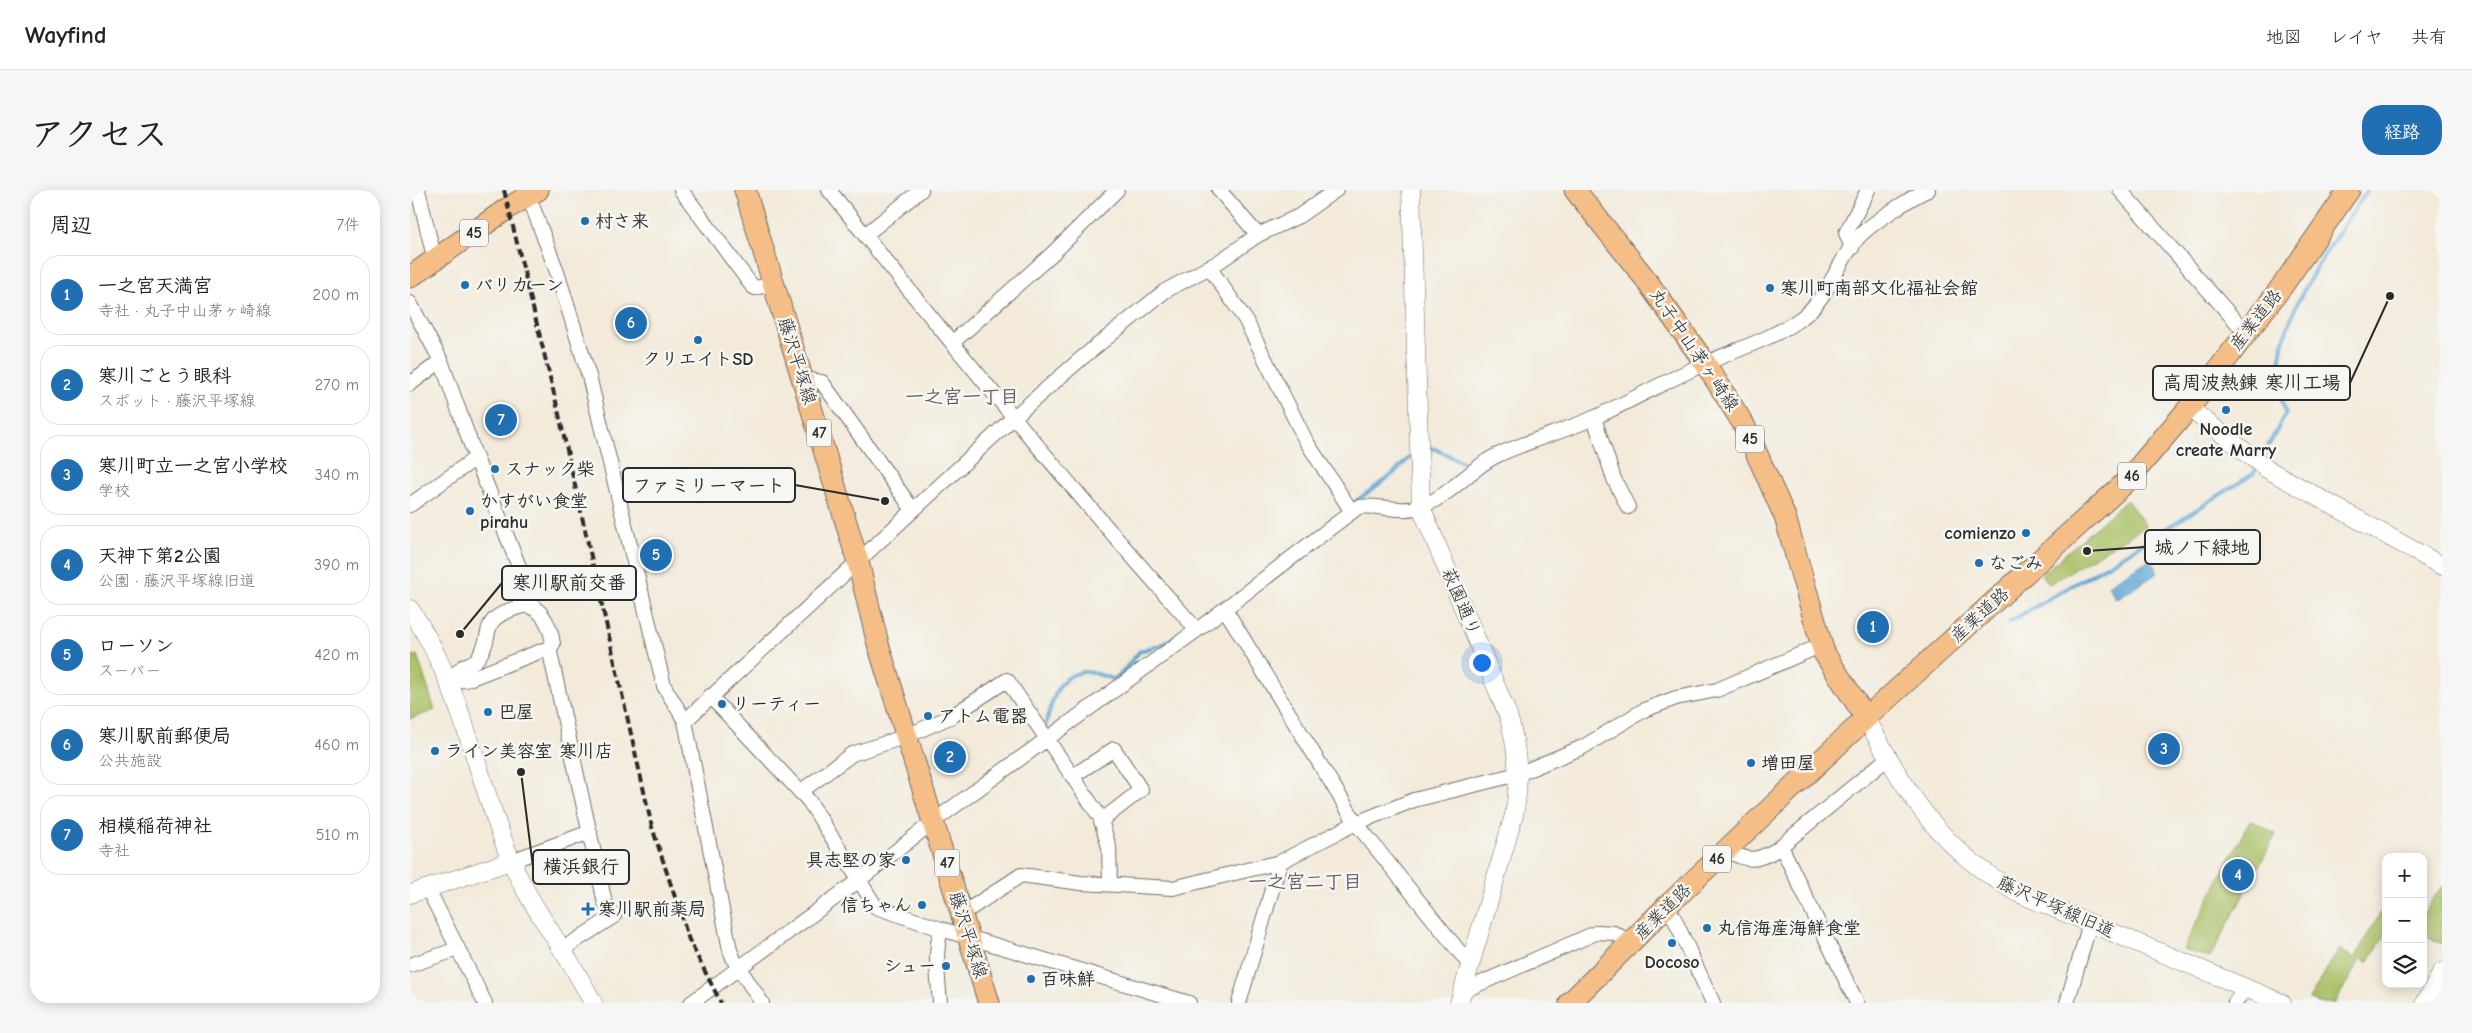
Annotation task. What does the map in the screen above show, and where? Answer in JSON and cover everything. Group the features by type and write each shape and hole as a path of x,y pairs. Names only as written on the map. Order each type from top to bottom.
{"main road":[{"name":"藤沢平塚線","path":"745,190 858,562 888,677 934,821 988,1003"},
{"name":"丸子中山茅ヶ崎線","path":"1575,190 1644,277 1706,363 1744,425 1785,517 1824,653 1866,718"},
{"name":"産業道路","path":"1576,1001 1668,905 1866,718 2126,482 2189,408 2283,285 2349,190"},
{"name":"45","path":"410,277 500,213 523,198 534,194"}],"street":[{"path":"418,190 434,261"},
{"path":"681,190 752,286 756,288 773,284"},
{"path":"829,190 1013,418 1095,516 1197,630"},
{"path":"865,235 921,190"},
{"path":"952,342 1052,254 1117,190"},
{"path":"1218,190 1258,236"},
{"path":"685,721 1013,418 1083,357 1165,291 1209,267 1258,236 1299,216 1336,190"},
{"name":"萩園通り","path":"1411,190 1421,507 1508,715 1515,738 1518,774 1519,793 1514,815 1461,997"},
{"path":"691,1003 706,998 739,968 858,881 1045,734 1197,630 1358,507 1371,505 1400,510 1421,507 1450,491 1498,455 1594,418 1706,363 1757,344 1800,319 1823,296 1849,241 1868,190"},
{"path":"1849,241 1857,238 1914,196 1928,190"},
{"path":"2120,190 2246,333"},
{"path":"534,194 589,376 664,686 685,721 730,950 739,968 762,1003"},
{"path":"1209,267 1245,318 1306,441 1352,512"},
{"path":"410,303 441,361 476,458 528,587 533,606 545,620 553,644 549,648 466,680 449,681"},
{"path":"410,384 441,361"},
{"path":"802,378 822,382 913,510"},
{"path":"2189,408 2261,464 2442,566"},
{"path":"1594,418 1614,479 1628,507"},
{"path":"410,505 476,458"},
{"path":"449,681 461,668 476,660 483,646 487,630 494,618 517,608 533,606"},
{"path":"410,609 423,628 449,681 511,861 593,1003"},
{"path":"1225,609 1356,823 1470,965"},
{"path":"962,914 1021,875 1173,888 1280,862 1356,823 1414,800 1518,774 1583,747 1644,710 1676,698 1718,690 1822,645"},
{"path":"549,648 605,902 614,916 561,950"},
{"path":"800,792 852,754 905,730 952,716 1007,680 1045,734 1101,821 1108,847 1110,884"},
{"path":"710,696 809,801 876,907 941,929 1189,1003"},
{"name":"藤沢平塚線旧道","path":"1866,718 1912,799 1928,821 1970,862 1993,880 2020,894 2282,1003"},
{"path":"1073,776 1114,748 1141,790 1101,821"},
{"path":"1726,851 1748,860 1762,859 1781,846 1888,758"},
{"path":"410,894 511,861 590,832"},
{"path":"1781,846 1856,1003"},
{"path":"1239,1003 1280,862"},
{"path":"428,889 485,1003"},
{"path":"1668,905 1713,1003"},
{"path":"2067,1003 2090,923"},
{"path":"940,1003 936,966 937,944 941,929"},
{"path":"1461,997 1598,932 1614,933 1632,943"},
{"path":"410,965 458,949"},
{"path":"2425,1003 2442,972"},
{"path":"2235,1003 2245,988"}],"green space":[{"path":"2127,500 2146,526 2049,584 2041,575"},
{"path":"417,655 435,710 410,719 410,657"},
{"path":"2250,820 2276,834 2210,958 2183,949"},
{"path":"2442,886 2442,944 2427,936 2427,908"},
{"path":"2382,911 2382,940 2368,962 2361,958 2335,1003 2317,1003 2309,999 2339,949 2354,958"}],"water":[{"path":"2150,559 2158,573 2116,599 2108,585"}],"waterway":[{"path":"1904,195 1911,190"},
{"path":"2262,458 2286,413 2278,379 2281,353 2288,328 2310,279 2367,190"},
{"path":"1425,447 1435,449 1471,466 1474,464"},
{"path":"1356,501 1393,474 1412,455"},
{"path":"2009,622 2113,562 2253,474 2257,468"},
{"path":"1044,730 1055,694 1066,679 1074,674 1084,672 1095,673 1114,679 1118,677 1140,651 1164,644 1186,630"}],"railway":[{"path":"504,190 558,410 652,827 689,940 721,1003"}],"place":[{"name":"村さ来","path":"585,221"},
{"name":"バリカーン","path":"465,285"},
{"name":"寒川町南部文化福祉会館","path":"1770,288"},
{"name":"高周波熱錬 寒川工場","path":"2390,296"},
{"name":"寒川駅前郵便局","path":"631,323"},
{"name":"クリエイトSD","path":"698,340"},
{"name":"Noodle create Marry","path":"2226,410"},
{"name":"相模稲荷神社","path":"501,420"},
{"name":"スナック柴","path":"495,469"},
{"name":"ファミリーマート","path":"885,501"},
{"name":"かすがい食堂 pirahu","path":"470,511"},
{"name":"comienzo","path":"2026,533"},
{"name":"城ノ下緑地","path":"2087,551"},
{"name":"ローソン","path":"656,555"},
{"name":"なごみ","path":"1979,563"},
{"name":"一之宮天満宮","path":"1873,627"},
{"name":"寒川駅前交番","path":"460,634"},
{"name":"リーティー","path":"722,704"},
{"name":"巴屋","path":"488,712"},
{"name":"アトム電器","path":"928,716"},
{"name":"寒川町立一之宮小学校","path":"2164,749"},
{"name":"ライン美容室 寒川店","path":"435,751"},
{"name":"寒川ごとう眼科","path":"950,757"},
{"name":"増田屋","path":"1751,763"},
{"name":"横浜銀行","path":"521,772"},
{"name":"具志堅の家","path":"906,860"},
{"name":"天神下第2公園","path":"2238,875"},
{"name":"信ちゃん","path":"922,905"},
{"name":"寒川駅前薬局","path":"588,909"},
{"name":"丸信海産海鮮食堂","path":"1707,928"},
{"name":"Docoso","path":"1672,943"},
{"name":"シュー","path":"946,966"},
{"name":"百味鮮","path":"1031,979"}],"district":[{"name":"一之宮一丁目","path":"962,397"},
{"name":"一之宮二丁目","path":"1305,882"}]}
